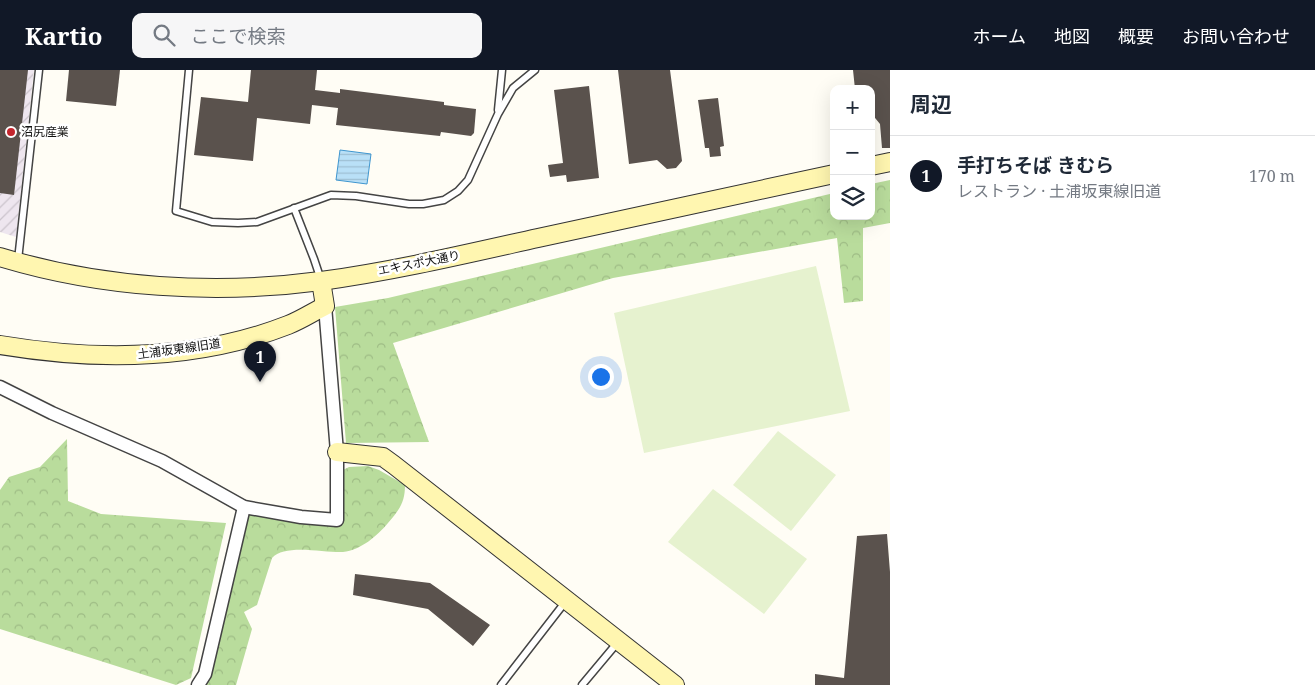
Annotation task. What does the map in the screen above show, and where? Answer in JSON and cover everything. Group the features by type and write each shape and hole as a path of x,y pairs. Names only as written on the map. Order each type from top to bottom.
{"main road":[{"path":"875,165 890,162"},
{"name":"エキスポ大通り","path":"0,257 18,263 96,279 158,285 212,288 321,281 426,262 830,175"},
{"path":"321,281 325,306"},
{"name":"土浦坂東線旧道","path":"0,345 90,355 128,356 168,353 213,346 247,338 287,325 325,306"},
{"path":"337,452 383,457 389,461 675,685"}],"street":[{"path":"0,387 52,413 162,461 244,507 301,517 337,520 337,452 325,306"},
{"path":"198,685 205,674 244,507"}],"lane":[{"path":"18,263 39,70"},
{"path":"189,70 176,211 212,222 238,223 258,222 331,195 356,196 409,204 424,204 444,200 458,191 468,180 498,114 513,88 535,70"},
{"path":"498,114 502,70"},
{"path":"294,208 321,281"},
{"path":"501,685 566,600"},
{"path":"582,685 619,641"}],"shaded area":[{"name":"沼尻産業","path":"0,70 34,70 16,237 0,232"}],"green space":[{"path":"890,180 890,223 863,228 863,301 844,303 837,238 613,278 393,343 429,442 346,443 335,307 388,298 830,194 830,220 875,220 875,183"},
{"path":"816,266 850,411 644,453 614,313"},
{"path":"778,431 836,475 791,531 733,485"},
{"path":"67,439 68,501 101,514 226,523 191,678 176,685 0,629 0,490 9,477 40,467"},
{"path":"368,466 405,485 401,506 384,528 374,537 350,551 295,550 278,553 272,558 257,605 244,612 252,629 236,685 204,685 246,517 251,514 341,525 339,494 341,471 349,467"},
{"path":"713,489 807,559 764,614 668,542"}],"water":[{"path":"340,150 371,154 367,184 336,180"}],"building":[{"name":"沼尻産業","path":"0,70 28,70 14,195 0,193"},
{"path":"69,70 120,70 116,106 66,101"},
{"path":"251,70 317,70 315,90 340,93 340,89 444,102 444,105 476,109 474,133 471,136 441,132 440,136 336,125 338,108 312,105 310,124 257,118 253,161 194,155 201,97 248,102"},
{"path":"618,70 670,70 682,161 676,168 667,169 657,160 629,164"},
{"path":"853,70 890,70 890,148 882,148 880,124 875,118 875,85 855,85"},
{"path":"589,86 599,178 567,182 566,175 550,177 548,165 563,163 554,90"},
{"path":"718,98 724,146 720,147 721,156 710,157 709,148 705,148 698,100"},
{"path":"887,534 890,572 890,685 815,685 815,674 844,678 857,536"},
{"path":"355,574 430,583 490,625 473,646 428,609 353,595"}],"place":[{"name":"沼尻産業","path":"11,132"},
{"name":"手打ちそば きむら","path":"260,382"}]}
